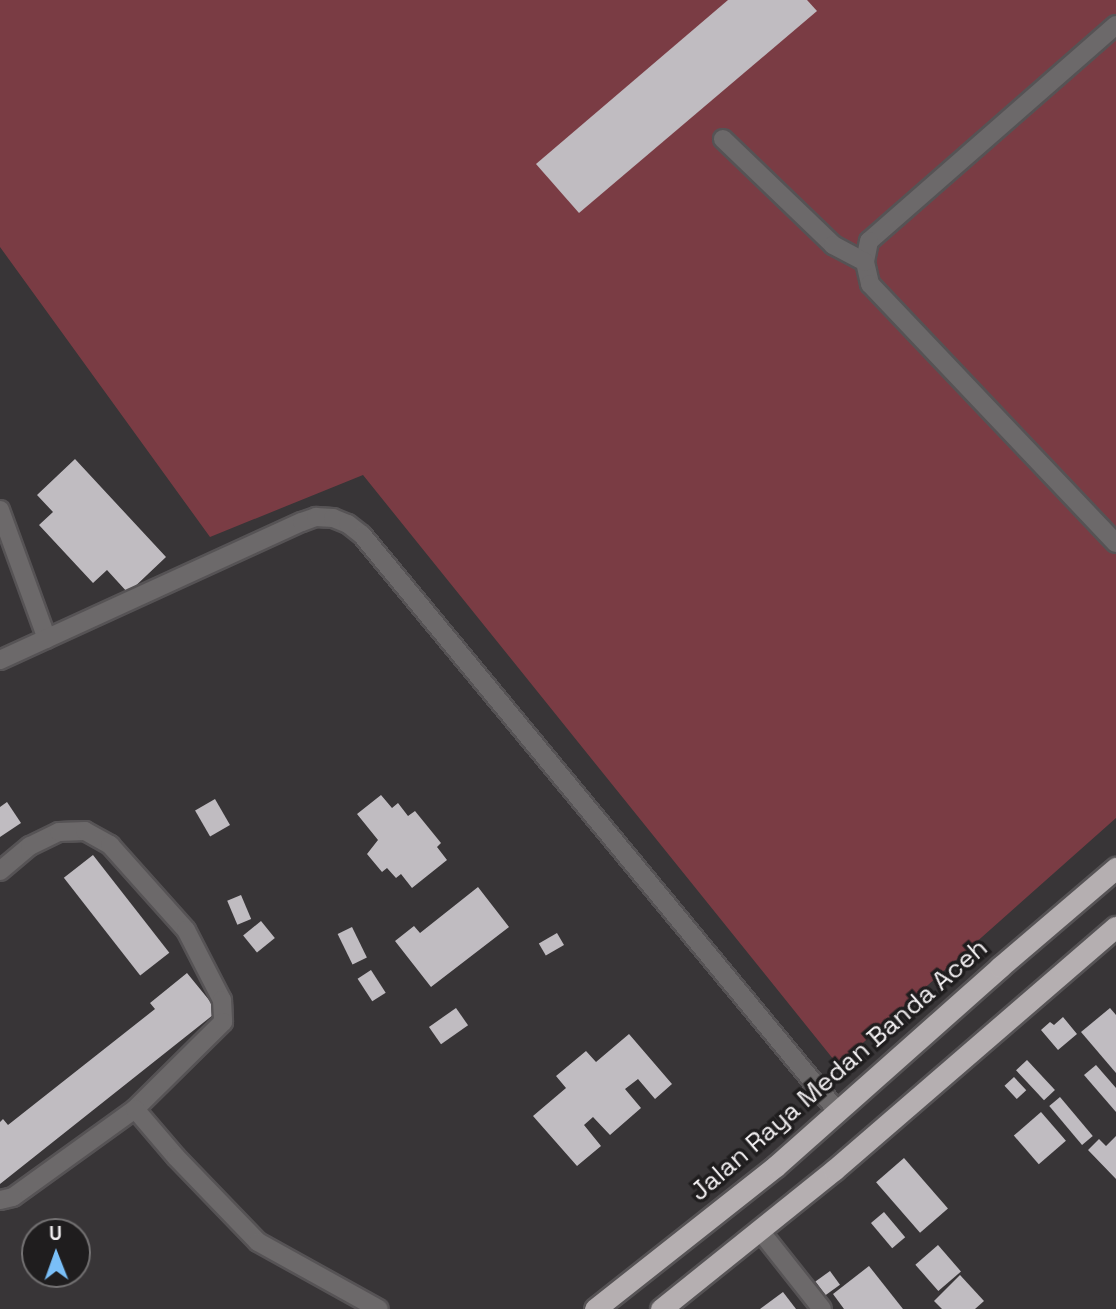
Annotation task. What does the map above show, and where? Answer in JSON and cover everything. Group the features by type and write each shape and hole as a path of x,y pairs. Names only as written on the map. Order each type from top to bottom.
{"highway":[{"name":"Jalan Raya Medan Banda Aceh","path":"595,1309 776,1167 1116,868"},
{"path":"662,1309 761,1232 1116,927"}],"street":[{"path":"1116,25 869,241 865,262 870,284 1116,543"},
{"path":"723,139 833,245 865,262"},
{"path":"0,510 47,639"},
{"path":"0,660 302,522 316,517 333,518 348,524 362,535 838,1112"},
{"path":"0,872 30,846 59,832 85,831 110,845 186,930 222,1000 223,1022 135,1109 13,1197 0,1200"},
{"path":"135,1109 176,1157 258,1242 379,1309"},
{"path":"761,1232 822,1309"}],"shaded area":[{"path":"0,0 1116,0 1116,818 838,1065 363,475 210,537 0,247"}],"building":[{"path":"728,0 807,0 817,11 579,213 536,164"},
{"path":"75,459 166,557 128,593 107,570 93,583 39,525 53,512 37,495"},
{"path":"381,795 392,808 398,803 408,816 415,811 441,843 437,847 447,860 412,888 401,874 396,878 387,868 382,872 367,854 378,840 357,814"},
{"path":"215,799 230,825 210,836 195,810"},
{"path":"7,802 21,823 0,837 0,807"},
{"path":"93,855 169,953 140,975 64,878"},
{"path":"478,887 509,927 431,987 395,941 414,926 420,933"},
{"path":"241,895 251,919 237,925 227,901"},
{"path":"261,921 275,938 257,953 243,935"},
{"path":"352,927 367,958 353,965 338,934"},
{"path":"557,933 564,945 546,956 539,944"},
{"path":"371,970 386,993 372,1001 358,979"},
{"path":"187,973 218,1011 0,1184 0,1122 3,1119 8,1125 155,1009 150,1003"},
{"path":"456,1008 468,1025 441,1044 429,1027"},
{"path":"1110,1008 1116,1015 1116,1073 1081,1032"},
{"path":"1063,1017 1077,1034 1058,1050 1041,1030 1050,1022 1054,1025"},
{"path":"629,1034 672,1084 655,1099 638,1079 625,1089 641,1108 610,1135 593,1117 584,1125 601,1146 577,1166 533,1116 566,1088 556,1076 586,1051 596,1062"},
{"path":"1027,1060 1055,1090 1044,1100 1016,1070"},
{"path":"1096,1065 1116,1088 1116,1112 1084,1075"},
{"path":"1014,1077 1026,1090 1017,1099 1004,1086"},
{"path":"1060,1097 1093,1136 1082,1145 1049,1106"},
{"path":"1041,1112 1066,1141 1039,1164 1014,1136"},
{"path":"1116,1136 1116,1179 1088,1150 1099,1139 1106,1146"},
{"path":"904,1158 948,1209 920,1233 876,1182"},
{"path":"884,1212 905,1237 892,1248 871,1223"},
{"path":"938,1245 961,1271 938,1291 915,1265"},
{"path":"869,1266 903,1309 844,1309 833,1294"},
{"path":"830,1271 840,1285 825,1295 815,1282"},
{"path":"960,1275 984,1301 975,1309 942,1309 934,1301"},
{"path":"783,1292 796,1309 760,1309"}]}
